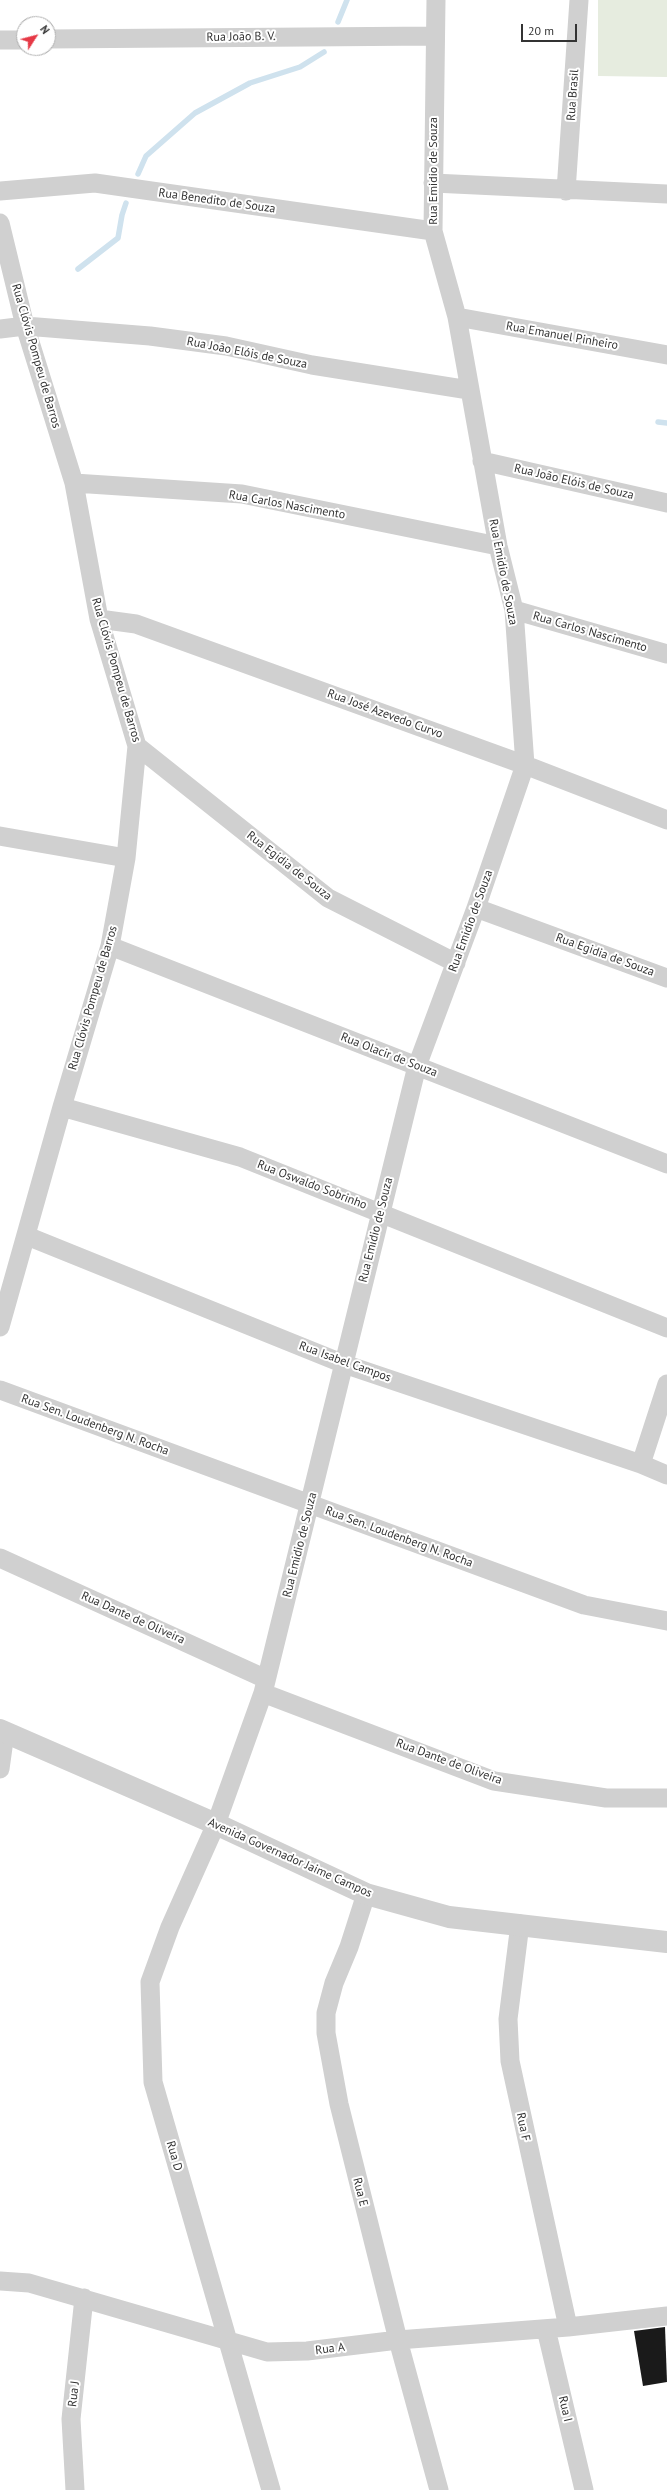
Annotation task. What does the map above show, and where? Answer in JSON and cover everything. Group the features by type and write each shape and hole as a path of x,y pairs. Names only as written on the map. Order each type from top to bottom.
{"street":[{"name":"Rua Emidio de Souza","path":"216,1824 265,1686 417,1066 476,908 525,765 514,610 498,546 457,318 434,231 434,36 436,0"},
{"name":"Rua Brasil","path":"566,191 579,0"},
{"name":"Rua João B. V.","path":"56,39 434,36"},
{"path":"0,40 16,40"},
{"name":"Rua Benedito de Souza","path":"0,191 95,183 434,231"},
{"path":"433,183 566,191 667,194"},
{"name":"Rua Clóvis Pompeu de Barros","path":"0,223 25,326 74,483 99,619 137,746 126,858 110,946 62,1107 27,1236 0,1327"},
{"name":"Rua Emanuel Pinheiro","path":"457,318 667,355"},
{"name":"Rua João Elóis de Souza","path":"0,329 25,326 150,336 226,346 312,365 469,390"},
{"name":"Rua João Elóis de Souza","path":"482,461 667,503"},
{"name":"Rua Carlos Nascimento","path":"74,483 242,494 498,546"},
{"name":"Rua Carlos Nascimento","path":"514,610 667,654"},
{"name":"Rua José Azevedo Curvo","path":"99,619 136,624 525,765 667,820"},
{"name":"Rua Egidia de Souza","path":"137,746 328,898 456,962"},
{"path":"0,836 126,858"},
{"name":"Rua Egidia de Souza","path":"476,908 667,978"},
{"name":"Rua Olacir de Souza","path":"110,946 667,1164"},
{"name":"Rua Oswaldo Sobrinho","path":"62,1107 240,1157 667,1328"},
{"name":"Rua Isabel Campos","path":"27,1236 344,1364 641,1464 667,1475"},
{"path":"641,1464 667,1384"},
{"name":"Rua Sen. Loudenberg N. Rocha","path":"0,1390 584,1605 667,1621"},
{"name":"Rua Dante de Oliveira","path":"0,1558 265,1686 494,1781 606,1798 667,1798"},
{"path":"0,1769 3,1732"},
{"name":"Avenida Governador Jaime Campos","path":"3,1732 216,1824 366,1894 449,1917 667,1942"},
{"name":"Rua D","path":"216,1824 170,1927 150,1982 153,2082 271,2490"},
{"name":"Rua E","path":"366,1894 349,1947 334,1983 326,2013 326,2033 338,2104 398,2340 439,2490"},
{"name":"Rua F","path":"520,1924 508,2019 510,2061 568,2327"},
{"name":"Rua A","path":"0,2281 29,2283 267,2352 306,2351 398,2340 546,2329 662,2315 667,2316"},
{"name":"Rua J","path":"75,2490 71,2419 84,2298"},
{"name":"Rua I","path":"546,2329 584,2490"}],"shaded area":[{"path":"598,0 667,0 667,77 598,76"}],"building":[{"path":"665,2327 667,2382 643,2386 634,2331"}],"waterway":[{"path":"338,22 347,0"},
{"path":"138,174 146,156 195,113 250,83 300,67 324,52"},
{"path":"78,269 118,238 122,215 126,203"},
{"path":"658,422 667,423"}]}
